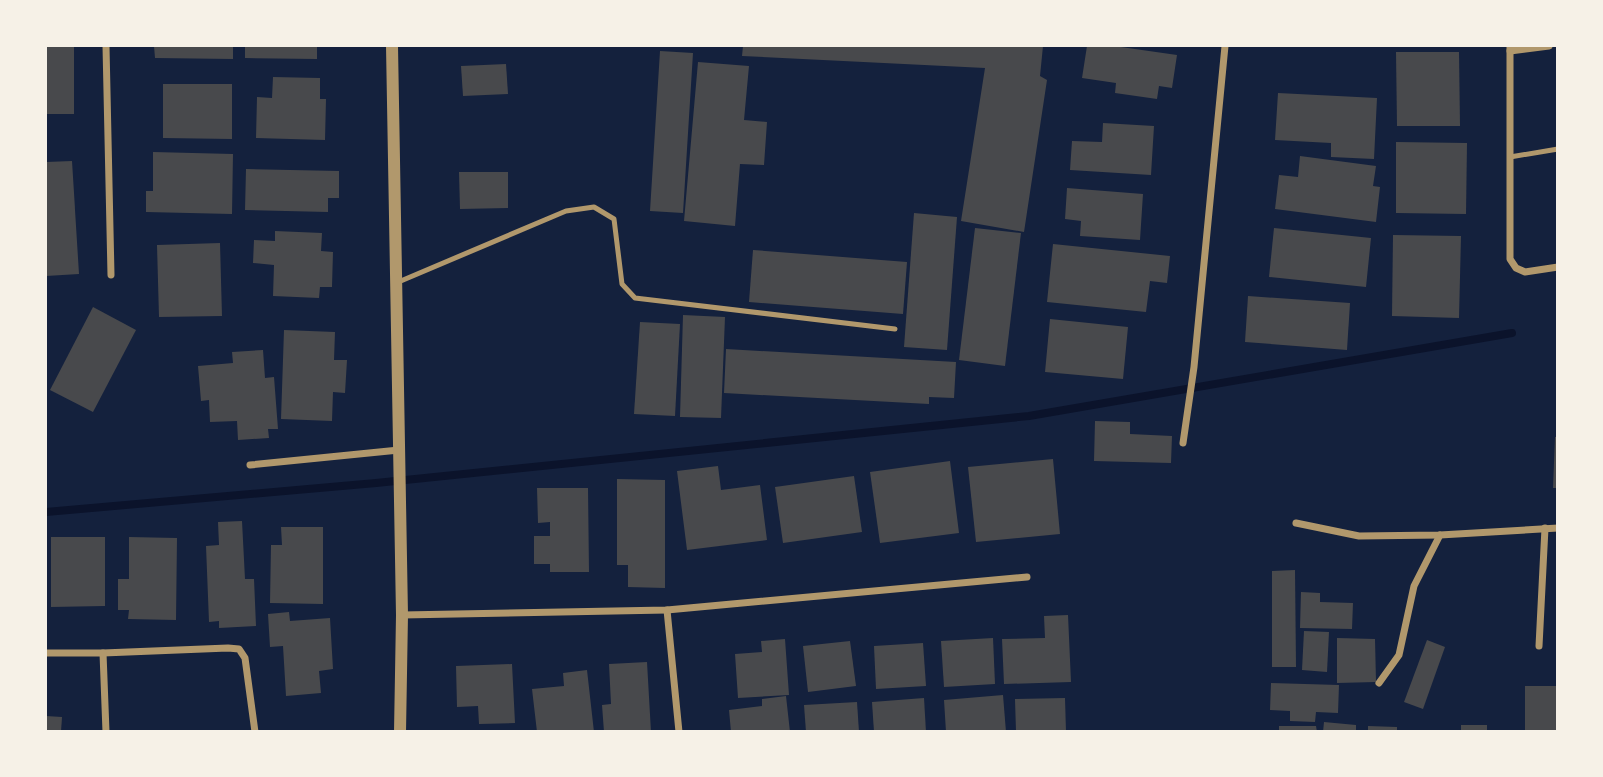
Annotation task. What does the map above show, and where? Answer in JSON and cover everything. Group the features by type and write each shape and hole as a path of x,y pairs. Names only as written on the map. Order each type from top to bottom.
{"street":[{"path":"106,46 111,275"},
{"path":"392,46 402,615 400,732"},
{"path":"1182,443 1194,367 1225,46"},
{"path":"1549,46 1510,48 1510,259 1516,268 1525,272 1558,267"},
{"path":"250,465 399,455"},
{"path":"1296,523 1359,536 1440,535 1558,528"},
{"path":"1539,646 1545,528"},
{"path":"1379,683 1399,655 1414,586 1440,535"},
{"path":"402,615 667,610 1027,577"},
{"path":"667,610 679,732"},
{"path":"46,653 239,649 245,657 255,732"},
{"path":"103,653 106,732"}],"lane":[{"path":"1510,157 1558,149"},
{"path":"396,283 566,211 594,207 614,219 622,284 635,298 895,329"}],"building":[{"path":"46,46 74,46 74,114 46,114"},
{"path":"154,46 233,46 233,59 155,58"},
{"path":"245,46 317,46 317,59 245,58"},
{"path":"743,46 1043,46 1040,76 1047,80 1024,232 961,221 985,68 742,56"},
{"path":"1087,46 1114,46 1177,55 1172,88 1159,86 1157,99 1115,93 1116,83 1082,78"},
{"path":"660,51 693,53 683,213 650,211"},
{"path":"1396,52 1459,52 1460,126 1397,126"},
{"path":"698,62 749,66 744,120 767,122 764,165 740,164 735,226 684,221"},
{"path":"506,64 508,94 463,96 461,66"},
{"path":"273,77 320,78 320,99 326,99 325,140 256,138 257,97 272,98"},
{"path":"163,84 232,84 232,139 163,138"},
{"path":"1278,93 1377,98 1374,159 1331,157 1331,143 1275,140"},
{"path":"1103,123 1154,126 1151,175 1070,170 1072,141 1102,142"},
{"path":"1396,142 1467,143 1466,214 1396,213"},
{"path":"153,152 233,154 232,214 146,212 146,191 153,191"},
{"path":"1300,156 1376,166 1373,186 1380,187 1376,222 1275,209 1279,175 1298,177"},
{"path":"72,161 79,274 46,276 46,162"},
{"path":"246,169 339,171 339,198 328,198 328,212 245,210"},
{"path":"459,172 508,172 508,208 460,209"},
{"path":"1067,188 1143,194 1140,240 1080,236 1081,221 1065,219"},
{"path":"914,213 957,217 947,350 904,347"},
{"path":"975,228 1021,233 1005,366 959,360"},
{"path":"1274,228 1371,238 1366,287 1269,277"},
{"path":"275,231 322,233 321,251 333,252 332,287 320,287 319,298 273,296 274,265 253,263 254,240 275,241"},
{"path":"1393,235 1461,236 1459,318 1392,316"},
{"path":"220,243 222,316 159,317 157,245"},
{"path":"1053,244 1170,256 1167,283 1150,281 1146,312 1047,302"},
{"path":"753,250 907,262 903,314 749,302"},
{"path":"1248,296 1350,303 1347,350 1245,342"},
{"path":"93,307 136,330 93,412 50,390"},
{"path":"683,315 725,317 721,418 680,417"},
{"path":"1050,319 1128,327 1123,379 1045,372"},
{"path":"640,322 680,324 675,416 634,414"},
{"path":"284,330 335,332 334,360 347,360 345,393 333,392 332,421 281,419"},
{"path":"726,349 956,362 954,398 929,397 929,404 724,393"},
{"path":"263,350 265,378 274,377 278,429 268,429 269,438 238,440 237,421 210,422 209,400 201,401 198,366 233,363 232,352"},
{"path":"1095,421 1130,422 1130,434 1172,436 1171,463 1094,461"},
{"path":"1555,437 1558,437 1558,488 1553,488"},
{"path":"1053,459 1060,534 976,542 968,467"},
{"path":"950,461 959,533 880,543 870,472"},
{"path":"718,466 721,490 760,485 767,540 687,550 677,471"},
{"path":"854,476 862,532 783,543 775,487"},
{"path":"617,479 665,480 665,588 628,587 628,565 617,565"},
{"path":"537,488 588,488 589,572 550,572 550,564 534,564 534,536 550,536 550,522 538,523"},
{"path":"242,521 245,579 254,579 256,626 219,628 219,621 209,622 206,546 219,545 218,522"},
{"path":"281,527 323,527 323,604 270,603 271,545 282,545"},
{"path":"51,537 105,537 105,606 51,607"},
{"path":"129,537 177,538 176,620 128,619 129,610 118,610 118,579 129,579"},
{"path":"1295,570 1296,667 1272,667 1272,571"},
{"path":"1301,592 1320,593 1320,602 1353,603 1352,629 1300,628"},
{"path":"289,612 290,621 330,618 333,669 319,671 321,693 286,696 283,646 270,647 268,614"},
{"path":"1068,615 1071,682 1004,684 1002,639 1045,638 1044,616"},
{"path":"1304,631 1329,632 1327,672 1302,670"},
{"path":"993,638 995,684 944,687 941,641"},
{"path":"1337,638 1375,639 1376,682 1337,683"},
{"path":"785,639 789,695 738,698 735,654 762,652 761,641"},
{"path":"1427,640 1445,647 1423,709 1404,702"},
{"path":"850,641 856,686 808,692 803,646"},
{"path":"923,643 926,686 876,689 874,646"},
{"path":"647,662 651,732 604,732 602,705 611,704 609,664"},
{"path":"512,664 515,723 479,724 478,706 457,707 456,666"},
{"path":"587,670 594,732 537,732 532,689 564,686 563,673"},
{"path":"1271,683 1339,685 1338,713 1316,712 1315,722 1290,721 1290,711 1270,710"},
{"path":"1525,686 1558,686 1558,732 1525,732"},
{"path":"1003,695 1006,732 946,732 944,700"},
{"path":"786,696 790,732 731,732 729,710 762,706 762,699"},
{"path":"924,698 926,732 874,732 872,702"},
{"path":"1065,698 1066,732 1016,732 1015,699"},
{"path":"857,702 859,732 806,732 804,705"},
{"path":"46,716 62,717 61,732 46,732"},
{"path":"1324,722 1356,725 1356,732 1323,732"},
{"path":"1461,725 1487,725 1487,732 1461,732"},
{"path":"1279,726 1316,726 1317,732 1279,732"},
{"path":"1368,726 1397,727 1397,732 1368,732"}],"waterway":[{"path":"46,512 376,483 1029,416 1512,333"}]}
